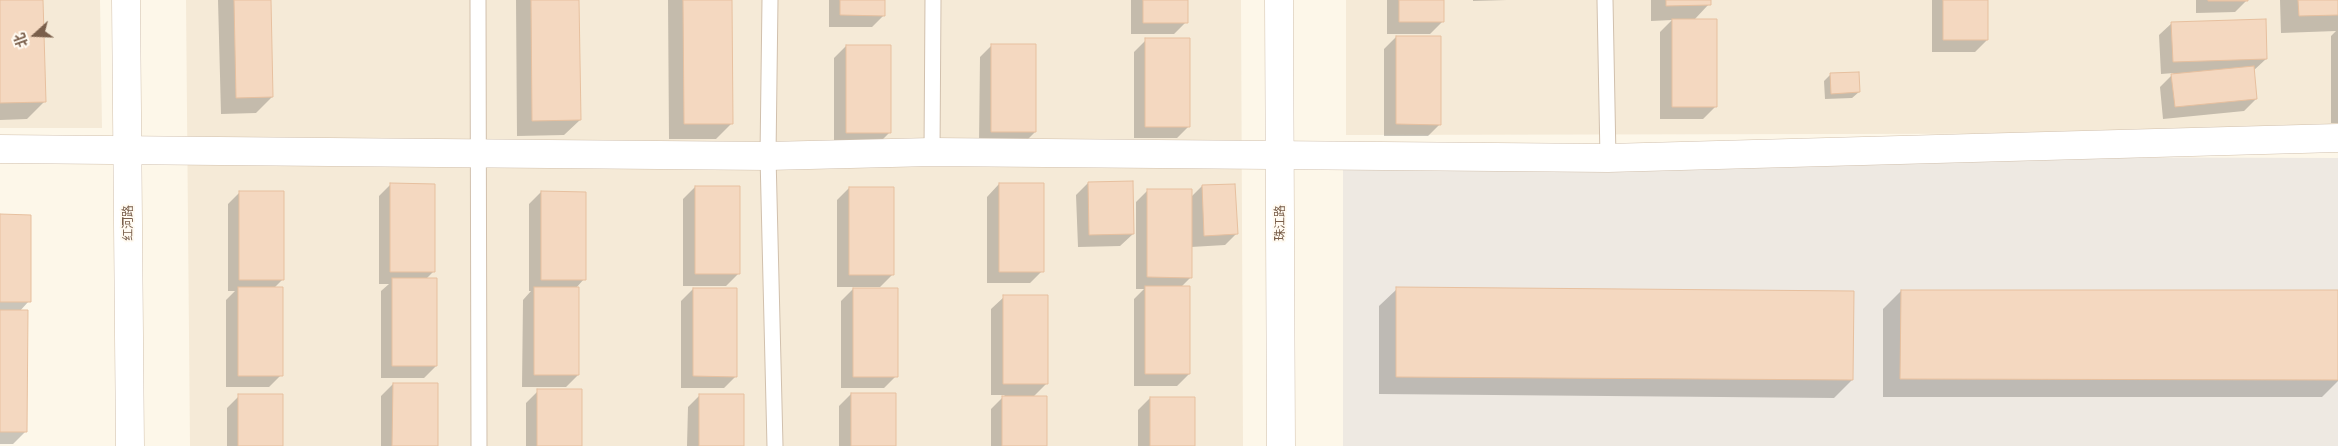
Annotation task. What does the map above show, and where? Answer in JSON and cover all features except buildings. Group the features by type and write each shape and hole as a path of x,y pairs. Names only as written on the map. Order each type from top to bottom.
{"street":[{"name":"红河路","path":"126,0 130,446"},
{"name":"珠江路","path":"1279,0 1281,446"},
{"path":"0,149 768,156 932,152 1608,158 2338,138"}],"lane":[{"path":"478,0 480,446"},
{"path":"770,0 768,156 775,446"},
{"path":"932,152 933,0"},
{"path":"1604,0 1608,158"}],"shaded area":[{"path":"0,0 100,0 102,128 0,128"},
{"path":"186,0 1241,0 1243,446 190,446"},
{"path":"1346,0 2338,0 2338,133 1346,135"},
{"path":"1343,155 2338,158 2338,446 1343,446"}]}
